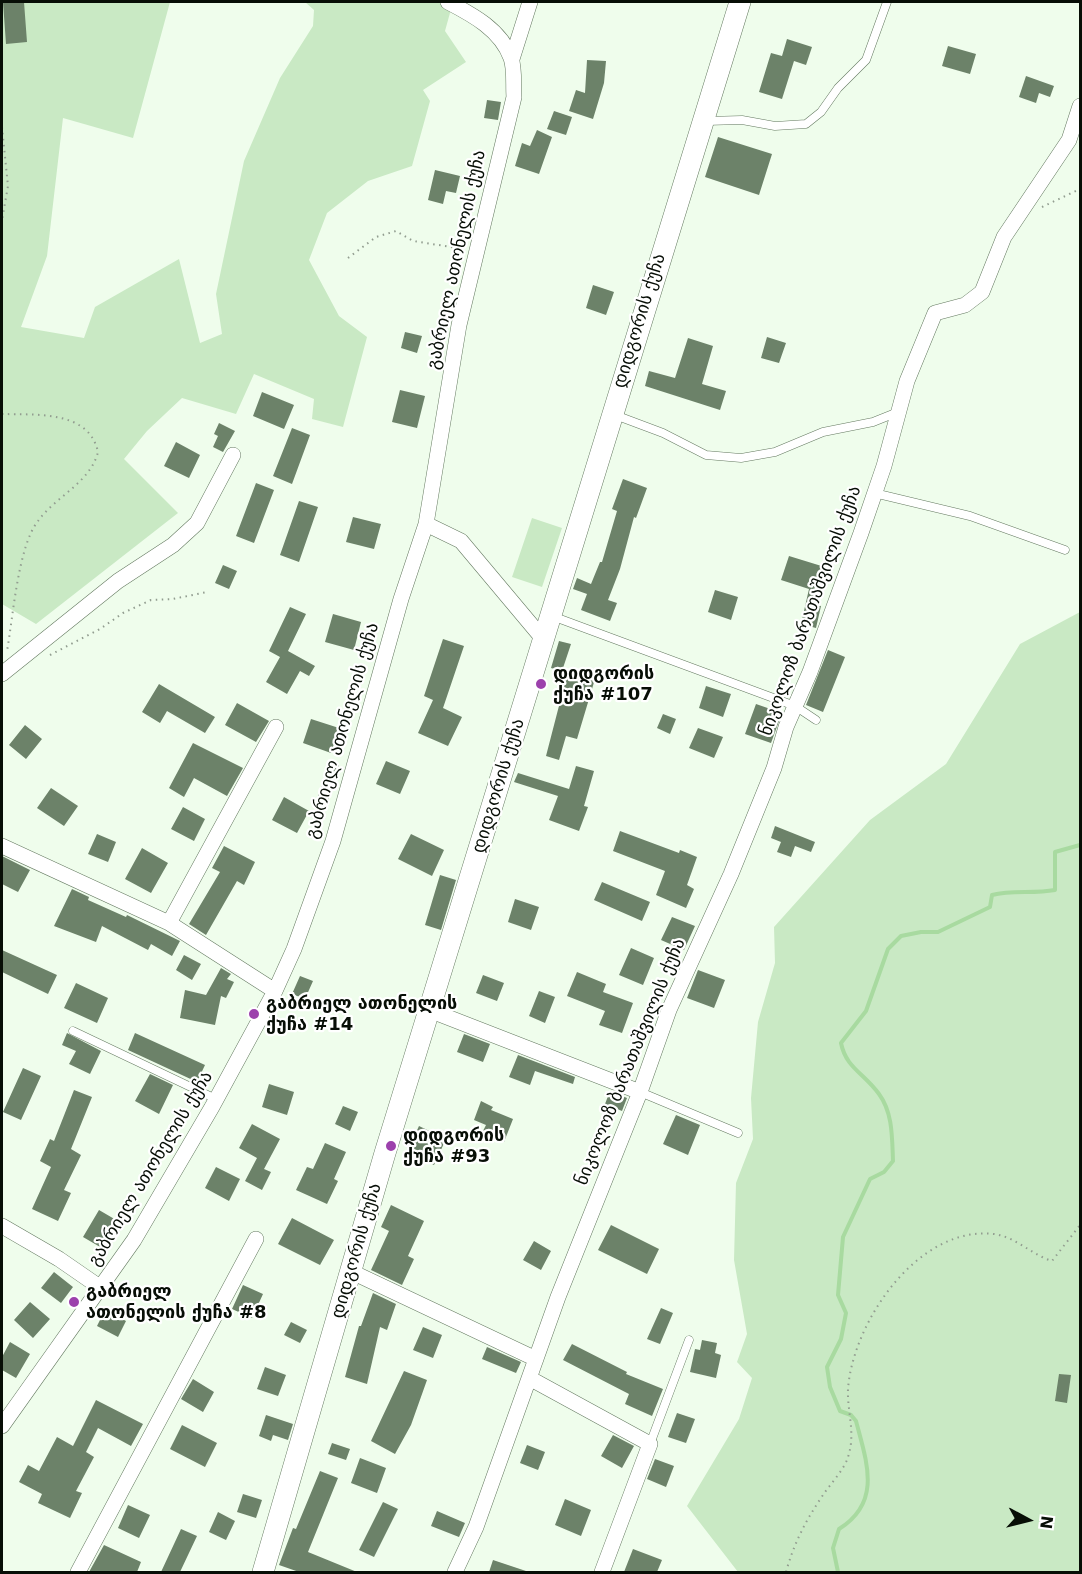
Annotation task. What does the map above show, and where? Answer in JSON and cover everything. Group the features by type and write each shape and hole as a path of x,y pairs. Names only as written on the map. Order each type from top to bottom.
{"street":[{"path":"448,2 481,20 501,40 512,59"},
{"path":"512,59 530,2"},
{"name":"დიდგორის ქუჩა","path":"263,1572 429,1010 701,121 740,2"},
{"name":"გაბრიელ ათონელის ქუჩა","path":"2,1426 134,1240 216,1099 275,991 294,949 333,841 401,599 426,524 459,325 475,250 514,97 512,59"},
{"path":"1017,216 1069,140 1080,106"},
{"name":"ნიკოლოზ ბარათაშვილის ქუჩა","path":"455,1572 476,1527 531,1379 558,1297 640,1092 669,1010 731,874 774,768 884,466 898,412 920,345 935,313 950,307 965,305 982,292 1004,237 1017,216"},
{"path":"2,674 118,581 173,545 197,523 233,456"},
{"path":"426,524 461,541 544,640"},
{"path":"170,923 276,727"},
{"path":"2,846 170,923 275,991"},
{"path":"429,1010 640,1092"},
{"path":"2,1226 60,1259 101,1288"},
{"path":"78,1572 256,1239"},
{"path":"352,1272 536,1359"},
{"path":"531,1379 650,1444 602,1572"}],"lane":[{"path":"701,121 742,120 776,126 806,124 822,112 838,88 866,60 887,2"},
{"path":"611,413 663,433 706,455 741,458 775,452 823,432 873,422 898,412"},
{"path":"874,493 970,516 1065,550"},
{"path":"551,616 795,706 816,720"},
{"path":"73,1031 216,1099"},
{"path":"640,1092 738,1133"},
{"path":"650,1444 689,1340"}],"path":[{"path":"2,127 8,186 2,220"},
{"path":"1017,216 1080,189"},
{"path":"348,258 376,237 396,231 413,241 475,250"},
{"path":"2,414 56,416 76,423 93,436 98,452 88,473 38,520 27,538 4,659"},
{"path":"44,658 99,629 123,613 151,600 173,600 207,592"},
{"path":"786,1572 793,1546 808,1518 848,1458 852,1433 848,1390 862,1330 886,1293 918,1260 943,1242 968,1235 994,1234 1008,1238 1040,1258 1052,1261 1080,1225"}],"green space":[{"path":"2,2 170,2 133,138 63,118 47,256 21,327 84,338 95,307 179,259 200,343 222,334 216,294 244,161 280,78 313,26 314,10 305,2 453,2 445,31 466,62 423,90 430,101 412,166 368,181 327,213 309,260 339,316 367,337 343,427 312,419 314,399 254,374 236,414 182,398 147,431 124,459 178,513 36,624 2,604"},
{"path":"532,518 562,528 542,587 512,577"},
{"path":"1080,612 1080,1572 738,1572 687,1506 739,1419 752,1378 737,1362 747,1334 734,1260 736,1183 753,1139 751,1098 758,1022 775,963 774,927 870,820 946,764 1020,644"}],"building":[{"path":"3,2 24,2 27,42 6,44"},
{"path":"787,39 812,47 806,65 794,61 782,99 759,92 771,53 782,56"},
{"path":"948,46 976,54 970,74 942,66"},
{"path":"587,60 606,61 604,83 593,119 569,111 576,90 585,93"},
{"path":"1026,76 1054,86 1050,97 1039,93 1036,103 1019,97"},
{"path":"487,100 501,102 498,120 484,118"},
{"path":"554,111 572,117 566,135 547,129"},
{"path":"537,130 552,137 539,174 515,166 522,143 530,146"},
{"path":"718,137 772,154 759,195 705,177"},
{"path":"435,170 460,176 456,193 446,191 443,204 428,200"},
{"path":"593,285 614,292 606,315 586,308"},
{"path":"405,332 422,336 417,353 401,348"},
{"path":"767,337 786,343 779,363 761,358"},
{"path":"688,338 713,346 702,384 726,391 720,410 645,386 649,371 675,378"},
{"path":"400,390 425,396 417,428 392,422"},
{"path":"262,392 294,405 284,429 253,416"},
{"path":"219,423 235,431 223,452 213,447 218,436 214,434"},
{"path":"292,428 310,435 292,484 273,476"},
{"path":"176,442 200,455 189,478 164,466"},
{"path":"623,479 647,488 636,518 634,517 620,569 608,600 617,603 610,621 581,610 587,594 573,589 577,578 591,584 602,562 617,511 612,509"},
{"path":"256,483 274,490 254,543 236,536"},
{"path":"299,501 318,507 299,562 280,555"},
{"path":"353,517 381,524 374,549 346,542"},
{"path":"789,556 828,568 816,605 821,606 816,628 801,624 809,589 781,580"},
{"path":"223,565 237,571 229,589 215,583"},
{"path":"715,590 738,597 731,620 708,612"},
{"path":"290,607 306,614 288,651 315,666 309,676 300,671 287,694 266,682 280,657 269,651"},
{"path":"333,614 361,622 354,650 325,642"},
{"path":"443,639 464,646 443,708 462,717 448,746 418,733 433,700 424,696"},
{"path":"559,641 571,644 562,671 551,668"},
{"path":"828,650 845,657 823,712 806,705"},
{"path":"568,671 595,679 577,739 566,736 559,760 546,756"},
{"path":"159,684 215,717 205,733 167,711 160,723 142,712"},
{"path":"706,686 731,694 723,717 699,708"},
{"path":"237,703 269,721 256,742 225,725"},
{"path":"756,704 782,713 771,743 745,734"},
{"path":"663,714 676,719 670,734 657,728"},
{"path":"311,719 339,728 331,753 303,743"},
{"path":"25,725 42,739 26,759 9,745"},
{"path":"698,728 723,737 714,758 689,748"},
{"path":"193,743 243,768 227,796 194,778 184,797 169,788"},
{"path":"386,761 410,771 400,794 376,784"},
{"path":"330,762 339,765 327,805 316,802"},
{"path":"576,766 594,771 584,806 588,807 579,831 549,820 558,796 514,782 518,773 569,789"},
{"path":"51,788 78,806 64,826 37,808"},
{"path":"284,797 309,811 297,833 272,820"},
{"path":"183,807 205,819 194,841 171,829"},
{"path":"775,826 815,842 811,852 795,846 791,857 777,852 781,842 771,838"},
{"path":"620,831 679,853 680,850 697,857 687,885 694,889 686,908 656,895 665,871 613,851"},
{"path":"97,834 116,842 108,862 88,854"},
{"path":"411,834 444,850 432,876 398,859"},
{"path":"224,846 255,862 244,885 237,881 206,935 189,924 220,872 212,868"},
{"path":"142,848 168,863 151,893 125,879"},
{"path":"2,856 30,870 18,892 2,884"},
{"path":"440,875 456,880 441,930 425,925"},
{"path":"602,882 650,902 642,921 594,900"},
{"path":"72,889 89,897 88,900 126,917 127,915 180,941 172,956 151,944 148,950 102,926 96,942 54,926"},
{"path":"515,899 539,907 531,930 508,922"},
{"path":"672,917 695,926 684,950 661,940"},
{"path":"631,948 654,958 643,985 619,975"},
{"path":"2,950 57,975 48,994 2,972"},
{"path":"184,955 201,964 192,980 176,970"},
{"path":"221,968 231,974 227,979 234,982 226,998 221,996 215,1025 180,1018 185,990 206,995"},
{"path":"698,970 725,980 714,1008 687,998"},
{"path":"577,972 606,984 603,992 633,1003 622,1033 599,1025 605,1011 567,996"},
{"path":"483,975 504,983 497,1001 476,993"},
{"path":"300,976 313,981 305,999 292,994"},
{"path":"76,983 108,998 97,1023 64,1008"},
{"path":"539,991 555,997 545,1023 529,1016"},
{"path":"67,1033 101,1051 90,1074 69,1064 76,1051 62,1045"},
{"path":"135,1033 205,1065 197,1082 128,1050"},
{"path":"464,1034 490,1044 483,1062 457,1052"},
{"path":"518,1055 575,1077 573,1084 535,1071 530,1085 509,1077"},
{"path":"23,1068 41,1076 21,1120 3,1112"},
{"path":"150,1074 173,1085 159,1114 135,1101"},
{"path":"269,1084 294,1092 287,1115 262,1107"},
{"path":"74,1090 92,1097 71,1149 81,1155 64,1190 71,1193 58,1221 32,1209 51,1167 40,1161 50,1139 54,1141"},
{"path":"610,1091 627,1098 622,1111 605,1104"},
{"path":"481,1101 493,1107 491,1110 513,1119 504,1142 482,1133 486,1125 474,1120"},
{"path":"343,1106 358,1112 350,1131 335,1124"},
{"path":"676,1115 700,1125 688,1155 663,1144"},
{"path":"252,1124 280,1139 264,1169 271,1172 262,1190 245,1181 257,1158 239,1148"},
{"path":"419,1126 446,1139 434,1165 407,1152"},
{"path":"325,1143 346,1152 334,1179 338,1181 327,1204 296,1190 307,1167 313,1169"},
{"path":"216,1167 240,1179 229,1201 205,1188"},
{"path":"391,1205 424,1221 408,1256 414,1259 402,1285 371,1270 389,1231 381,1227"},
{"path":"99,1210 123,1224 107,1251 83,1237"},
{"path":"292,1218 334,1240 320,1265 278,1244"},
{"path":"611,1225 659,1249 647,1274 598,1250"},
{"path":"534,1241 551,1251 541,1270 523,1260"},
{"path":"54,1272 73,1287 61,1303 41,1288"},
{"path":"243,1285 263,1294 252,1318 232,1309"},
{"path":"373,1293 396,1304 387,1330 380,1327 367,1384 345,1377 359,1326 361,1326"},
{"path":"30,1302 50,1319 33,1338 14,1320"},
{"path":"661,1308 673,1313 660,1344 647,1339"},
{"path":"105,1310 126,1321 118,1337 97,1326"},
{"path":"291,1322 307,1330 300,1343 284,1335"},
{"path":"423,1327 442,1335 433,1358 413,1350"},
{"path":"702,1340 717,1343 715,1353 721,1355 716,1378 690,1372 695,1349 700,1350"},
{"path":"10,1342 30,1354 16,1378 2,1370 2,1357"},
{"path":"572,1344 627,1372 626,1374 663,1389 652,1416 625,1404 629,1394 563,1360"},
{"path":"487,1347 521,1362 516,1373 482,1359"},
{"path":"265,1367 286,1375 278,1396 257,1389"},
{"path":"404,1371 427,1380 411,1425 395,1454 371,1441"},
{"path":"1059,1374 1071,1375 1067,1403 1055,1401"},
{"path":"193,1379 214,1392 203,1412 181,1399"},
{"path":"96,1400 143,1424 131,1446 98,1428 86,1452 94,1457 76,1491 82,1493 70,1518 38,1503 42,1494 19,1482 28,1465 39,1471 57,1437 73,1446"},
{"path":"677,1413 695,1419 686,1443 668,1437"},
{"path":"266,1415 293,1424 288,1440 273,1435 271,1441 259,1436"},
{"path":"182,1425 217,1443 205,1467 170,1449"},
{"path":"613,1435 634,1446 622,1468 601,1456"},
{"path":"332,1443 350,1449 346,1460 328,1454"},
{"path":"527,1445 545,1452 538,1470 520,1463"},
{"path":"360,1458 386,1468 377,1493 351,1483"},
{"path":"655,1459 674,1466 666,1487 647,1479"},
{"path":"320,1471 338,1478 308,1552 357,1572 299,1572 279,1565 293,1528 296,1529"},
{"path":"243,1494 262,1500 256,1518 237,1512"},
{"path":"565,1499 591,1510 581,1536 555,1525"},
{"path":"383,1502 398,1509 374,1557 359,1550"},
{"path":"128,1505 150,1515 139,1538 118,1528"},
{"path":"437,1511 465,1523 459,1537 431,1526"},
{"path":"218,1512 235,1521 226,1540 209,1532"},
{"path":"181,1529 197,1536 180,1572 161,1572"},
{"path":"104,1545 141,1562 137,1572 89,1572"},
{"path":"633,1549 662,1560 657,1572 624,1572"},
{"path":"493,1560 526,1571 489,1572"}],"waterway":[{"path":"838,1572 833,1548 839,1529 853,1518 861,1507 868,1481 856,1421 851,1415 840,1411 830,1387 827,1367 841,1339 846,1313 838,1295 843,1237 870,1179 884,1172 893,1161 891,1126 884,1101 851,1065 843,1052 841,1043 866,1011 888,949 901,936 921,932 938,932 990,907 992,895 1055,890 1055,852 1080,845"}],"place":[{"name":"დიდგორის ქუჩა #107","path":"541,684"},
{"name":"გაბრიელ ათონელის ქუჩა #14","path":"254,1014"},
{"name":"დიდგორის ქუჩა #93","path":"391,1146"},
{"name":"გაბრიელ ათონელის ქუჩა #8","path":"74,1302"}]}
